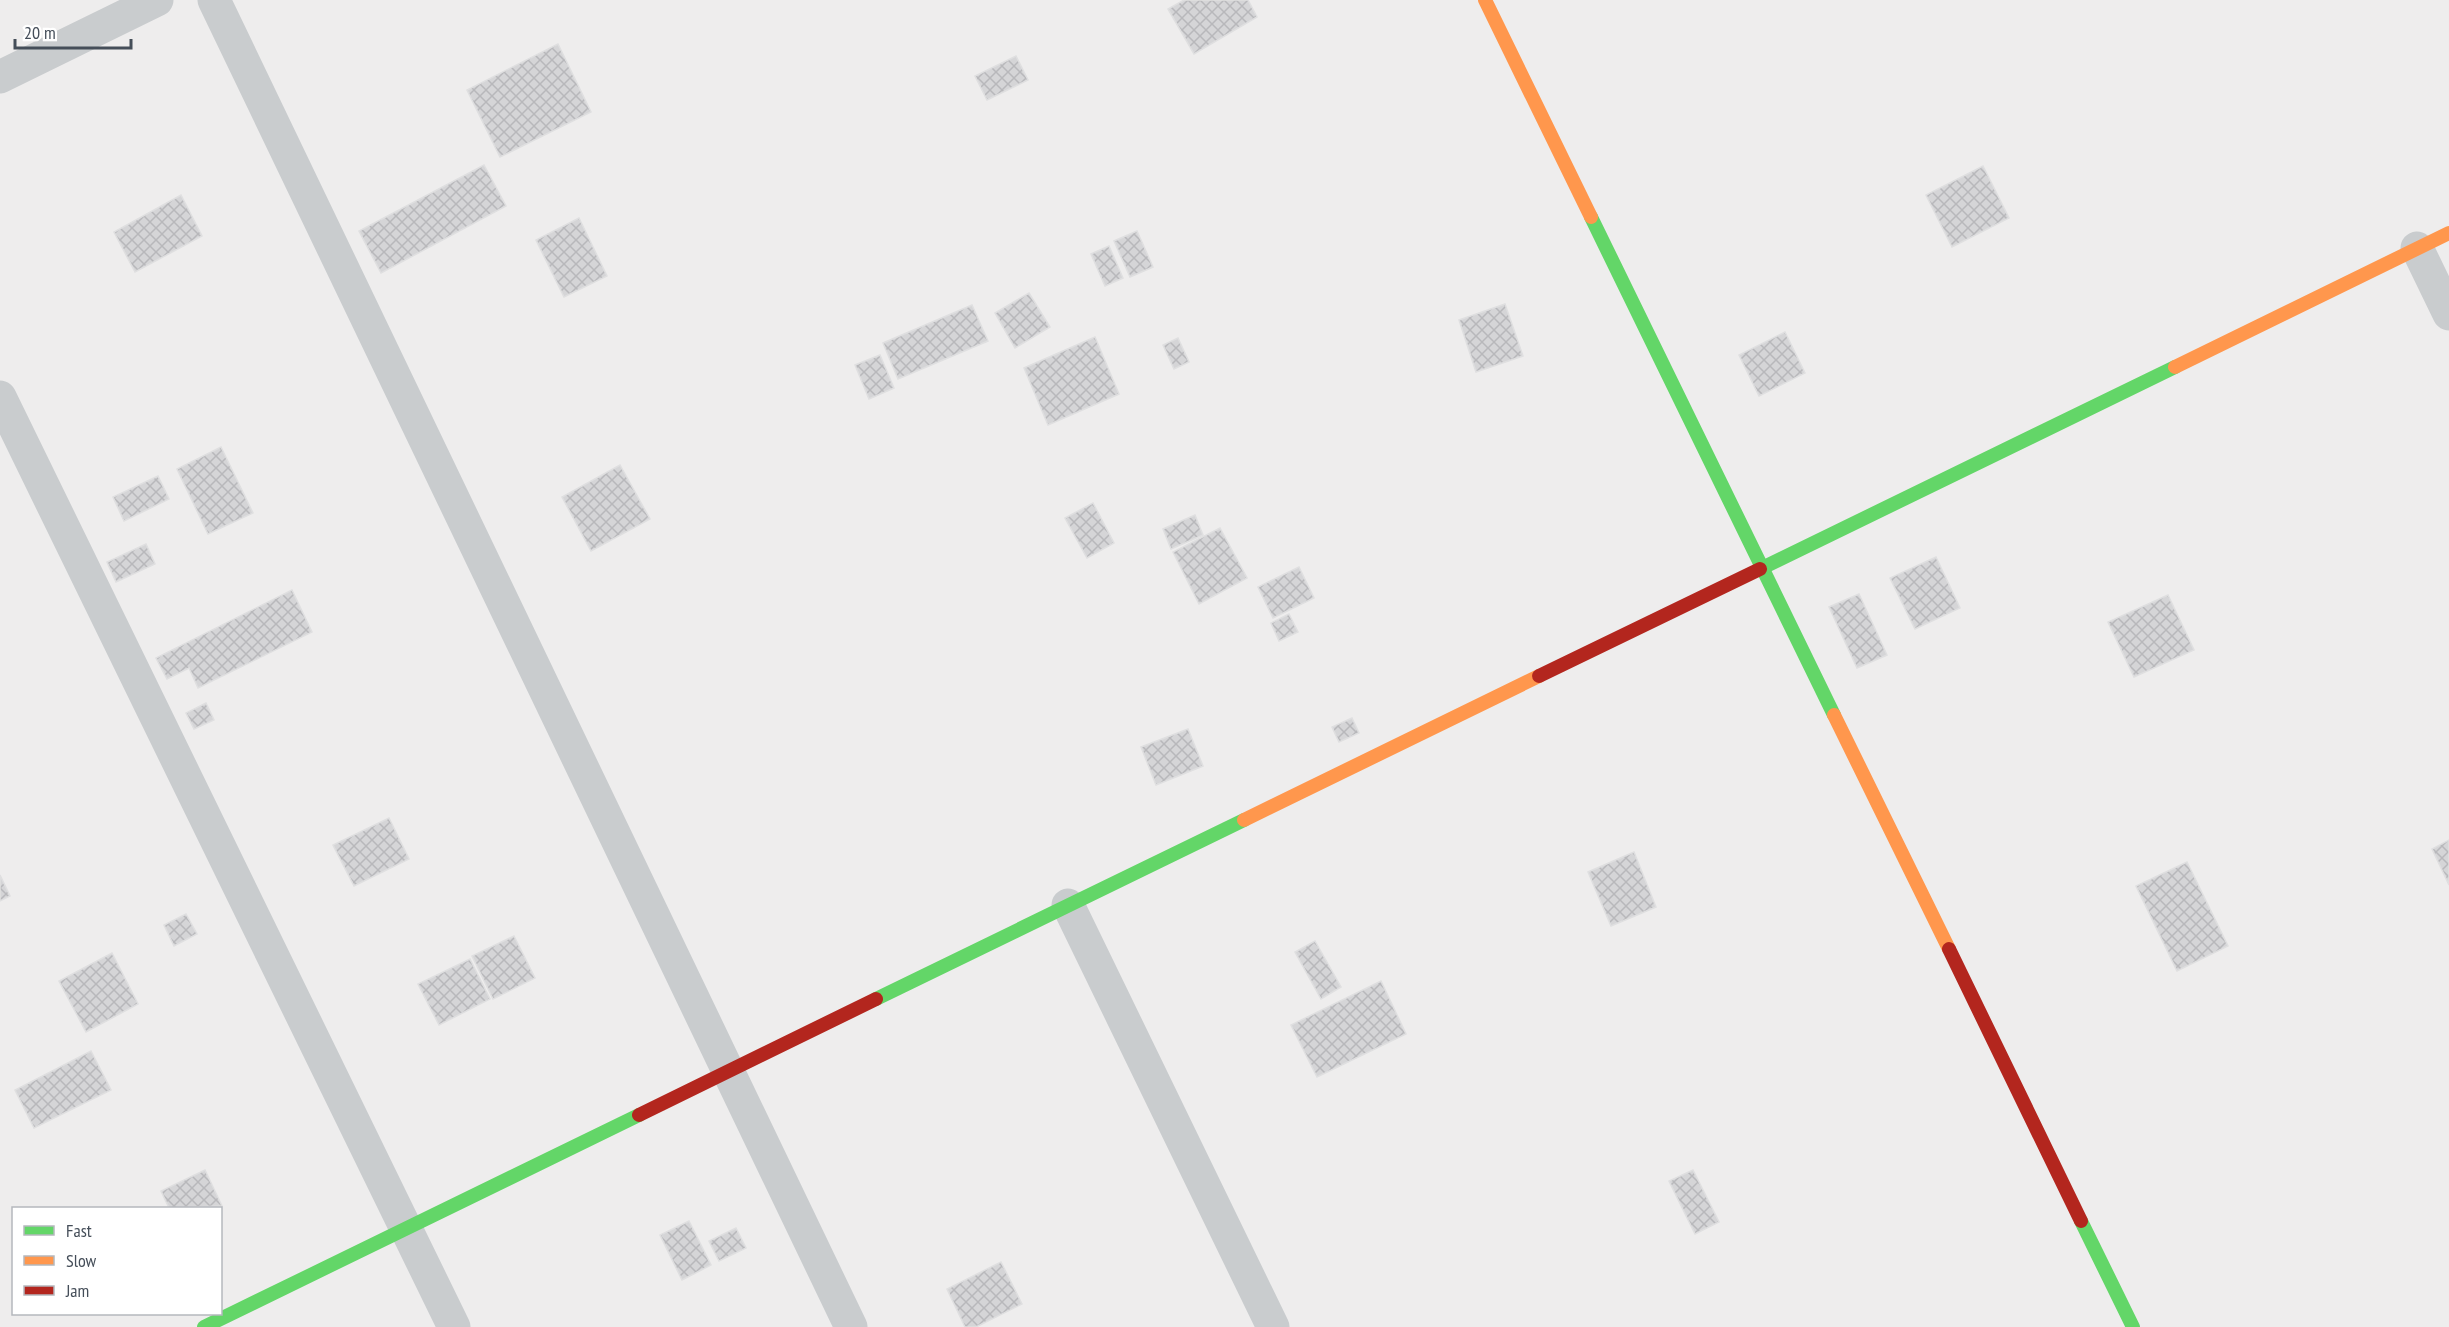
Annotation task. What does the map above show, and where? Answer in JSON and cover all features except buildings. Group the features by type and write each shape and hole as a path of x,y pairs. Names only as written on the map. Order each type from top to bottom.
{"street":[{"path":"0,77 157,0"},
{"path":"214,0 850,1327"},
{"path":"1485,0 2133,1327"},
{"path":"204,1327 2449,233"},
{"path":"2417,248 2449,314"},
{"path":"0,397 454,1327"},
{"path":"1068,905 1273,1327"}],"traffic: fast":[{"path":"1591,217 1834,715"},
{"path":"1760,569 2175,367"},
{"path":"876,999 1244,820"},
{"path":"204,1327 639,1115"},
{"path":"2081,1221 2133,1327"}],"traffic: slow":[{"path":"1485,0 1591,217"},
{"path":"2175,367 2449,233"},
{"path":"1244,820 1539,676"},
{"path":"1834,715 1949,949"}],"traffic: jam":[{"path":"1539,676 1760,569"},
{"path":"1949,949 2081,1221"},
{"path":"639,1115 876,999"}]}
